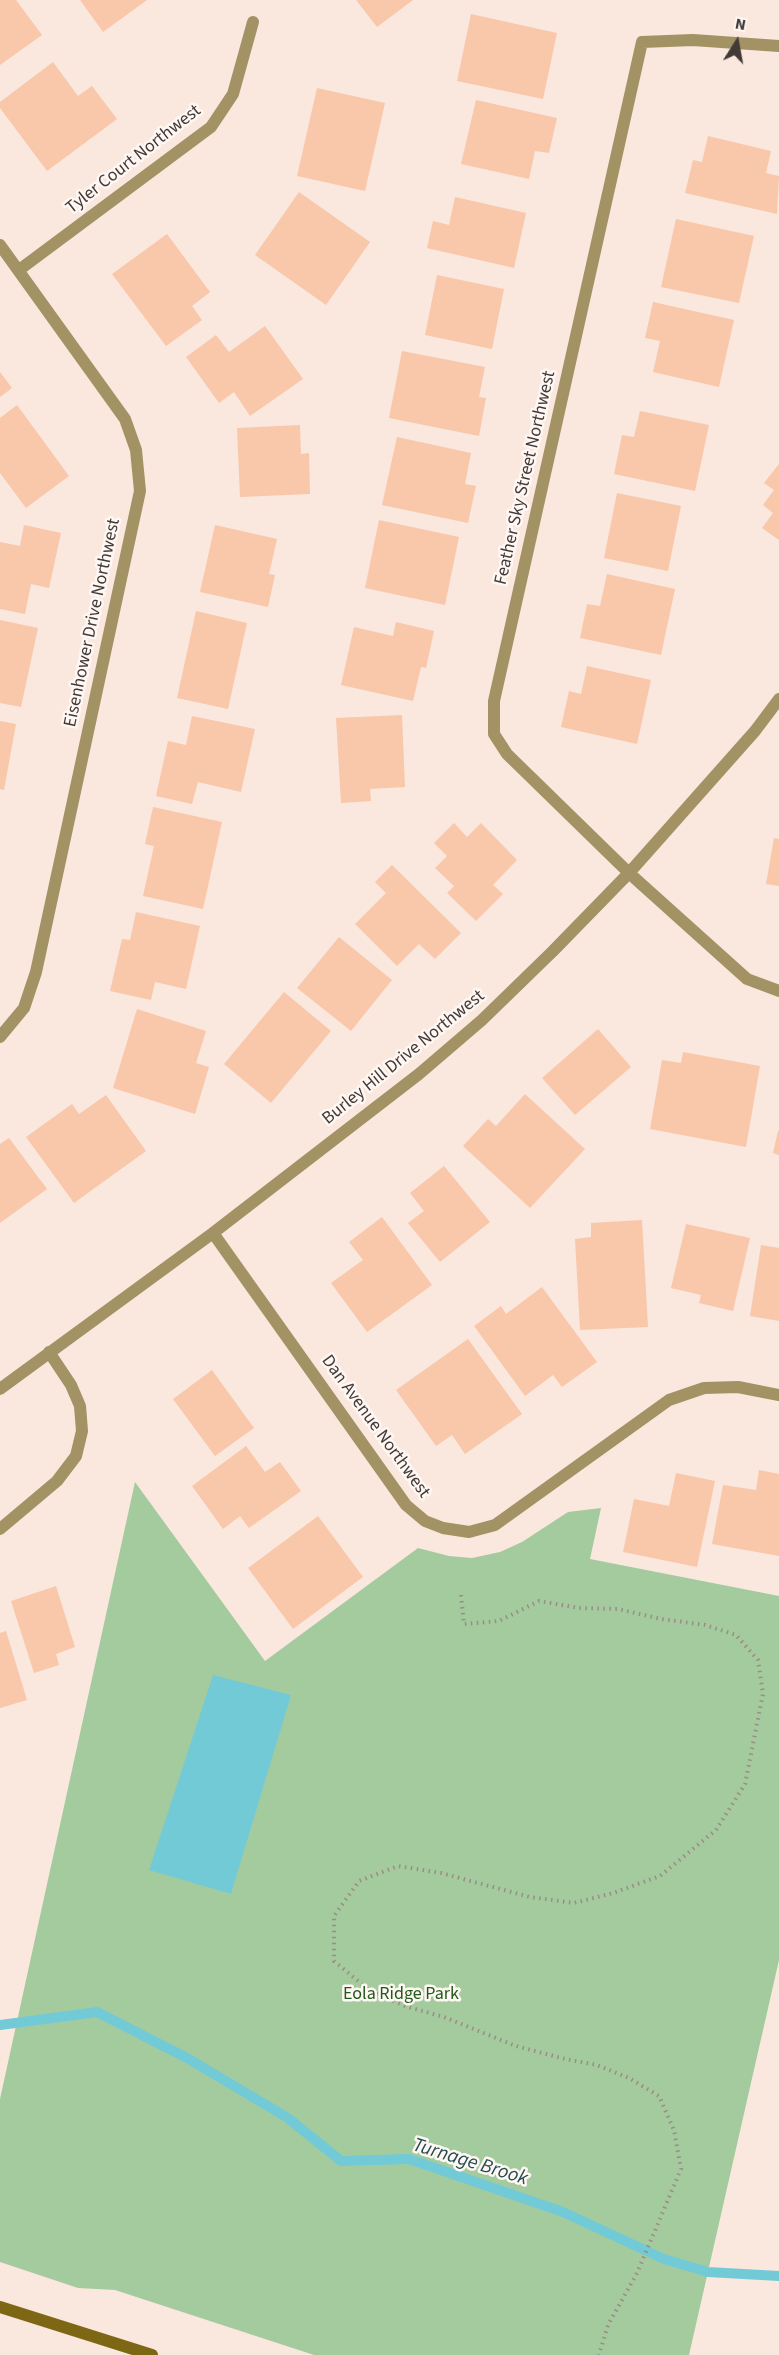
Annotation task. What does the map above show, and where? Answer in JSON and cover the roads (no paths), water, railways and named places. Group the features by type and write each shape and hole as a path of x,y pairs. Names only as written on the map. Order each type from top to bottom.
{"main road":[{"path":"0,2307 152,2355"}],"street":[{"name":"Tyler Court Northwest","path":"19,270 211,127 233,94 253,22"},
{"name":"Feather Sky Street Northwest","path":"779,46 693,40 642,42 494,701 494,734 507,754 629,873 747,979 779,991"},
{"name":"Eisenhower Drive Northwest","path":"0,245 125,419 136,450 140,491 36,972 24,1008 0,1036"},
{"name":"Burley Hill Drive Northwest","path":"0,1389 213,1233 419,1074 482,1020 629,873 755,731 779,699"},
{"name":"Dan Avenue Northwest","path":"213,1233 406,1505 425,1521 443,1528 469,1532 495,1524 669,1400 704,1388 738,1387 779,1395"},
{"path":"0,1529 57,1481 76,1456 82,1431 80,1406 72,1385 49,1352"}],"water":[{"path":"213,1675 291,1695 231,1894 149,1870"}],"waterway":[{"name":"Turnage Brook","path":"0,2025 97,2012 187,2058 288,2118 341,2161 409,2159 563,2212 664,2259 708,2272 779,2276"}],"park label":[{"name":"Eola Ridge Park","path":"401,1995"}]}
